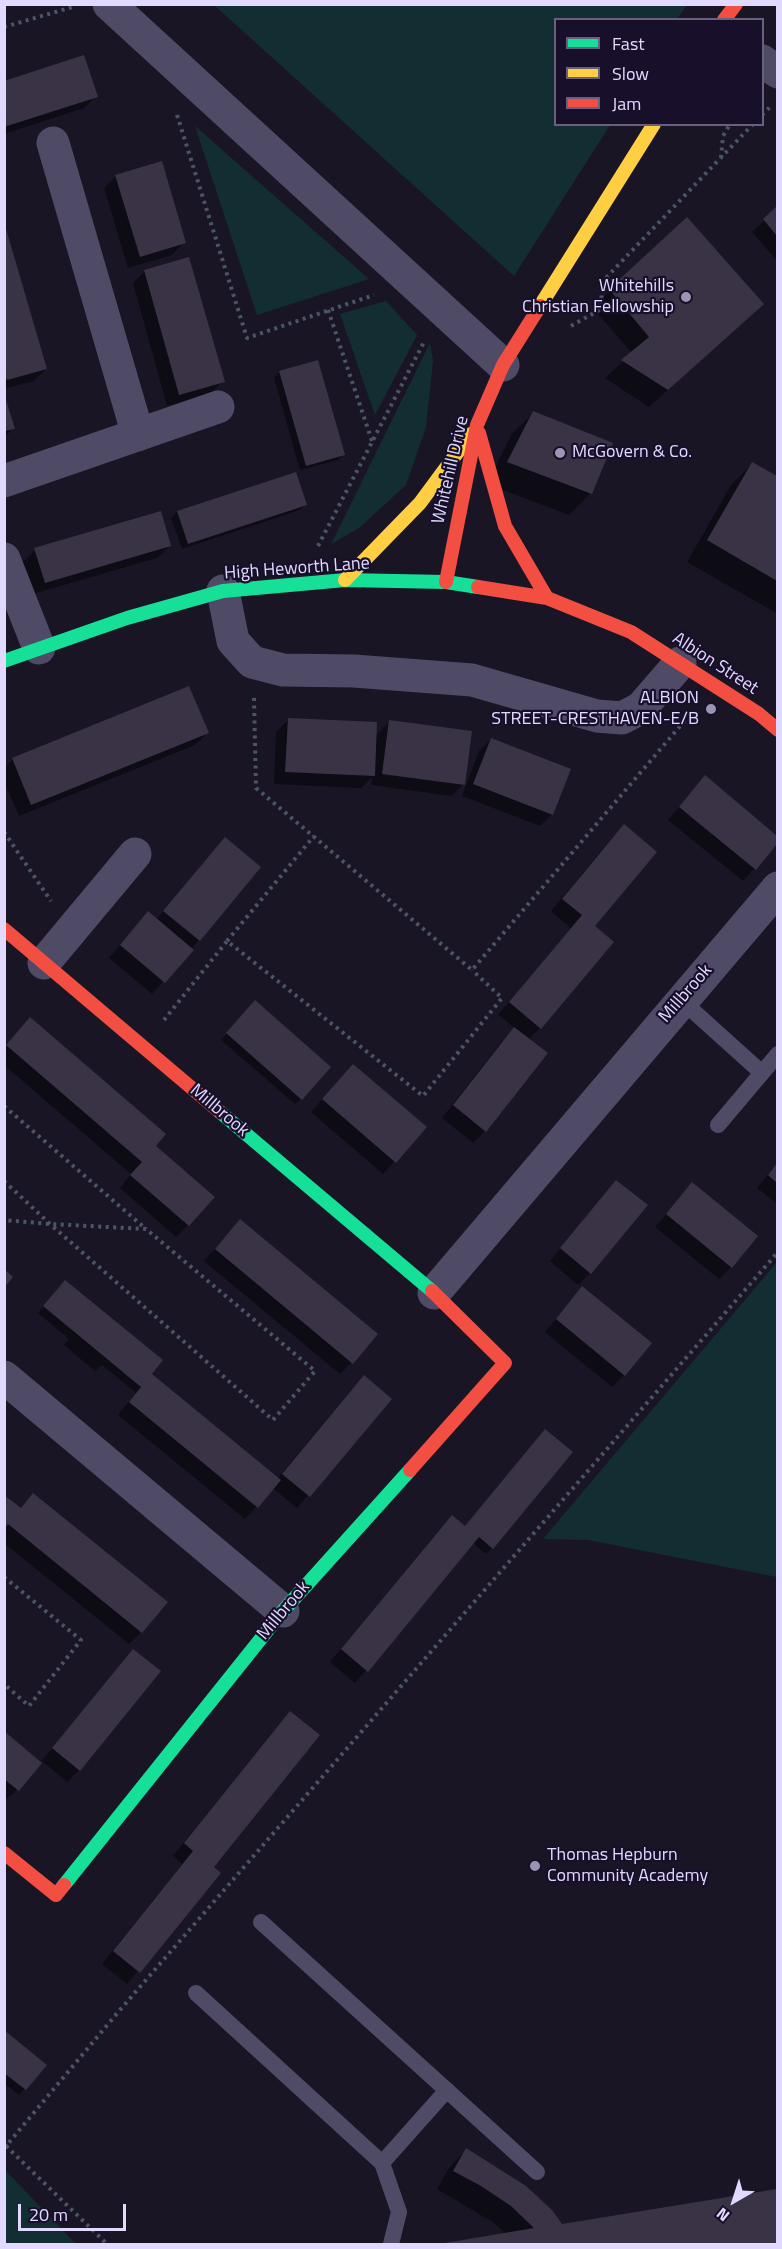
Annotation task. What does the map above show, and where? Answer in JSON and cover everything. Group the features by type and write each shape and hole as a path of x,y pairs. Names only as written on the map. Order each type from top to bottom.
{"street":[{"path":"109,4 503,365"},
{"path":"726,18 736,4"},
{"path":"764,62 777,72"},
{"name":"Whitehill Drive","path":"446,582 477,425 503,365 653,126"},
{"path":"53,143 138,435"},
{"path":"4,481 218,407"},
{"path":"345,580 420,503 477,425"},
{"path":"477,425 505,526 547,598"},
{"path":"4,559 39,648"},
{"name":"High Heworth Lane","path":"4,661 127,618 223,591 345,580 446,582 547,598 631,632"},
{"path":"223,591 233,641 252,662 283,670 472,680 597,716 622,718 641,708 680,663"},
{"name":"Albion Street","path":"631,632 759,714 777,730"},
{"path":"44,963 135,854"},
{"name":"Millbrook","path":"434,1293 777,888"},
{"name":"Millbrook","path":"4,929 434,1293 505,1363 283,1611 56,1895 4,1853"},
{"path":"4,1377 283,1611"}],"lane":[{"path":"681,1000 762,1073"},
{"path":"718,1125 777,1054"},
{"path":"261,1922 537,2172"},
{"path":"196,1993 382,2163 399,2212 391,2244"},
{"path":"382,2163 447,2090"}],"path":[{"path":"4,27 79,4"},
{"path":"177,114 247,338 412,282"},
{"path":"720,158 723,135 729,126"},
{"path":"561,331 600,309 602,282 751,126"},
{"path":"298,584 441,309"},
{"path":"328,310 372,441"},
{"path":"227,941 423,1096 502,998 472,970 256,788 252,662"},
{"path":"472,970 715,685"},
{"path":"4,832 71,932"},
{"path":"142,1047 314,836"},
{"path":"4,1106 315,1371 273,1420 4,1181"},
{"path":"4,1220 146,1229"},
{"path":"107,2244 5,2145 777,1252"},
{"path":"4,1577 81,1640 29,1706 4,1684"}],"green space":[{"path":"214,5 687,5 678,18 554,18 554,126 609,126 514,276"},
{"path":"195,126 369,279 257,315"},
{"path":"386,301 417,335 375,415 340,314"},
{"path":"430,343 433,361 426,427 406,485 359,528 331,544"},
{"path":"777,1262 777,1577 588,1540 543,1539"},
{"path":"5,2170 76,2244 5,2244"}],"building":[{"path":"84,55 98,97 4,127 4,81"},
{"path":"162,161 186,243 140,257 115,175"},
{"path":"777,206 777,236 763,219"},
{"name":"Whitehills Christian Fellowship","path":"687,217 764,304 668,390 621,360 649,337 609,289"},
{"path":"4,222 47,369 7,380 4,373"},
{"path":"189,257 225,382 179,395 144,270"},
{"path":"318,360 345,455 306,466 279,371"},
{"path":"4,393 15,429 4,431"},
{"name":"McGovern & Co.","path":"533,411 613,443 592,494 507,462"},
{"path":"752,462 777,476 777,581 707,540"},
{"path":"296,472 307,505 188,544 177,511"},
{"path":"161,511 171,546 45,583 34,548"},
{"path":"189,686 209,733 31,805 12,758"},
{"path":"288,718 377,722 375,776 285,772"},
{"path":"389,720 472,731 465,785 382,774"},
{"path":"491,738 571,769 553,815 473,784"},
{"path":"705,775 777,836 777,844 756,870 679,807"},
{"path":"624,824 657,852 595,926 614,942 541,1029 509,1002 582,915 562,899"},
{"path":"225,837 261,867 200,941 163,911"},
{"path":"148,911 194,950 165,983 120,945"},
{"path":"255,1000 331,1067 302,1100 226,1033"},
{"path":"30,1017 166,1134 156,1146 215,1197 189,1226 130,1175 142,1162 6,1045"},
{"path":"514,1027 548,1053 486,1132 453,1105"},
{"path":"353,1064 427,1127 396,1163 322,1099"},
{"path":"777,1163 777,1183 768,1175"},
{"path":"616,1180 648,1205 591,1274 560,1248"},
{"path":"692,1182 758,1236 732,1268 666,1214"},
{"path":"240,1219 378,1334 353,1364 215,1249"},
{"path":"4,1269 13,1277 4,1288"},
{"path":"65,1280 163,1360 152,1374 281,1480 258,1508 129,1402 141,1387 43,1306"},
{"path":"582,1286 652,1343 625,1376 556,1319"},
{"path":"364,1375 392,1399 310,1497 282,1474"},
{"path":"545,1429 573,1452 493,1549 479,1537 368,1672 341,1649 452,1515 465,1526"},
{"path":"33,1493 168,1602 142,1633 8,1524 4,1529 4,1495 21,1508"},
{"path":"133,1649 161,1671 80,1771 52,1748"},
{"path":"290,1711 320,1735 214,1867 221,1873 140,1973 113,1951 193,1851 184,1843"},
{"path":"4,1731 42,1763 19,1791 4,1779"},
{"path":"4,2030 47,2065 26,2090 4,2073"},
{"path":"466,2148 526,2186 552,2210 562,2224 777,2189 777,2244 439,2244 534,2228 511,2206 453,2171"}],"traffic: fast":[{"path":"4,661 127,618 223,591 345,580 446,582 478,587"},
{"path":"220,1112 432,1291"},
{"path":"64,1885 283,1611 410,1470"}],"traffic: slow":[{"path":"540,306 653,126"},
{"path":"345,580 420,503 471,434"}],"traffic: jam":[{"path":"726,18 736,4"},
{"path":"446,582 477,425 503,365 540,306"},
{"path":"479,433 505,526 547,598"},
{"path":"478,587 547,598 631,632 759,714 778,730"},
{"path":"4,929 220,1112"},
{"path":"410,1470 505,1363 432,1291"},
{"path":"4,1853 56,1895 64,1885"}],"place":[{"name":"Whitehills Christian Fellowship","path":"686,297"},
{"name":"McGovern & Co.","path":"560,453"},
{"name":"ALBION STREET-CRESTHAVEN-E/B","path":"711,709"},
{"name":"Thomas Hepburn Community Academy","path":"535,1866"}]}
